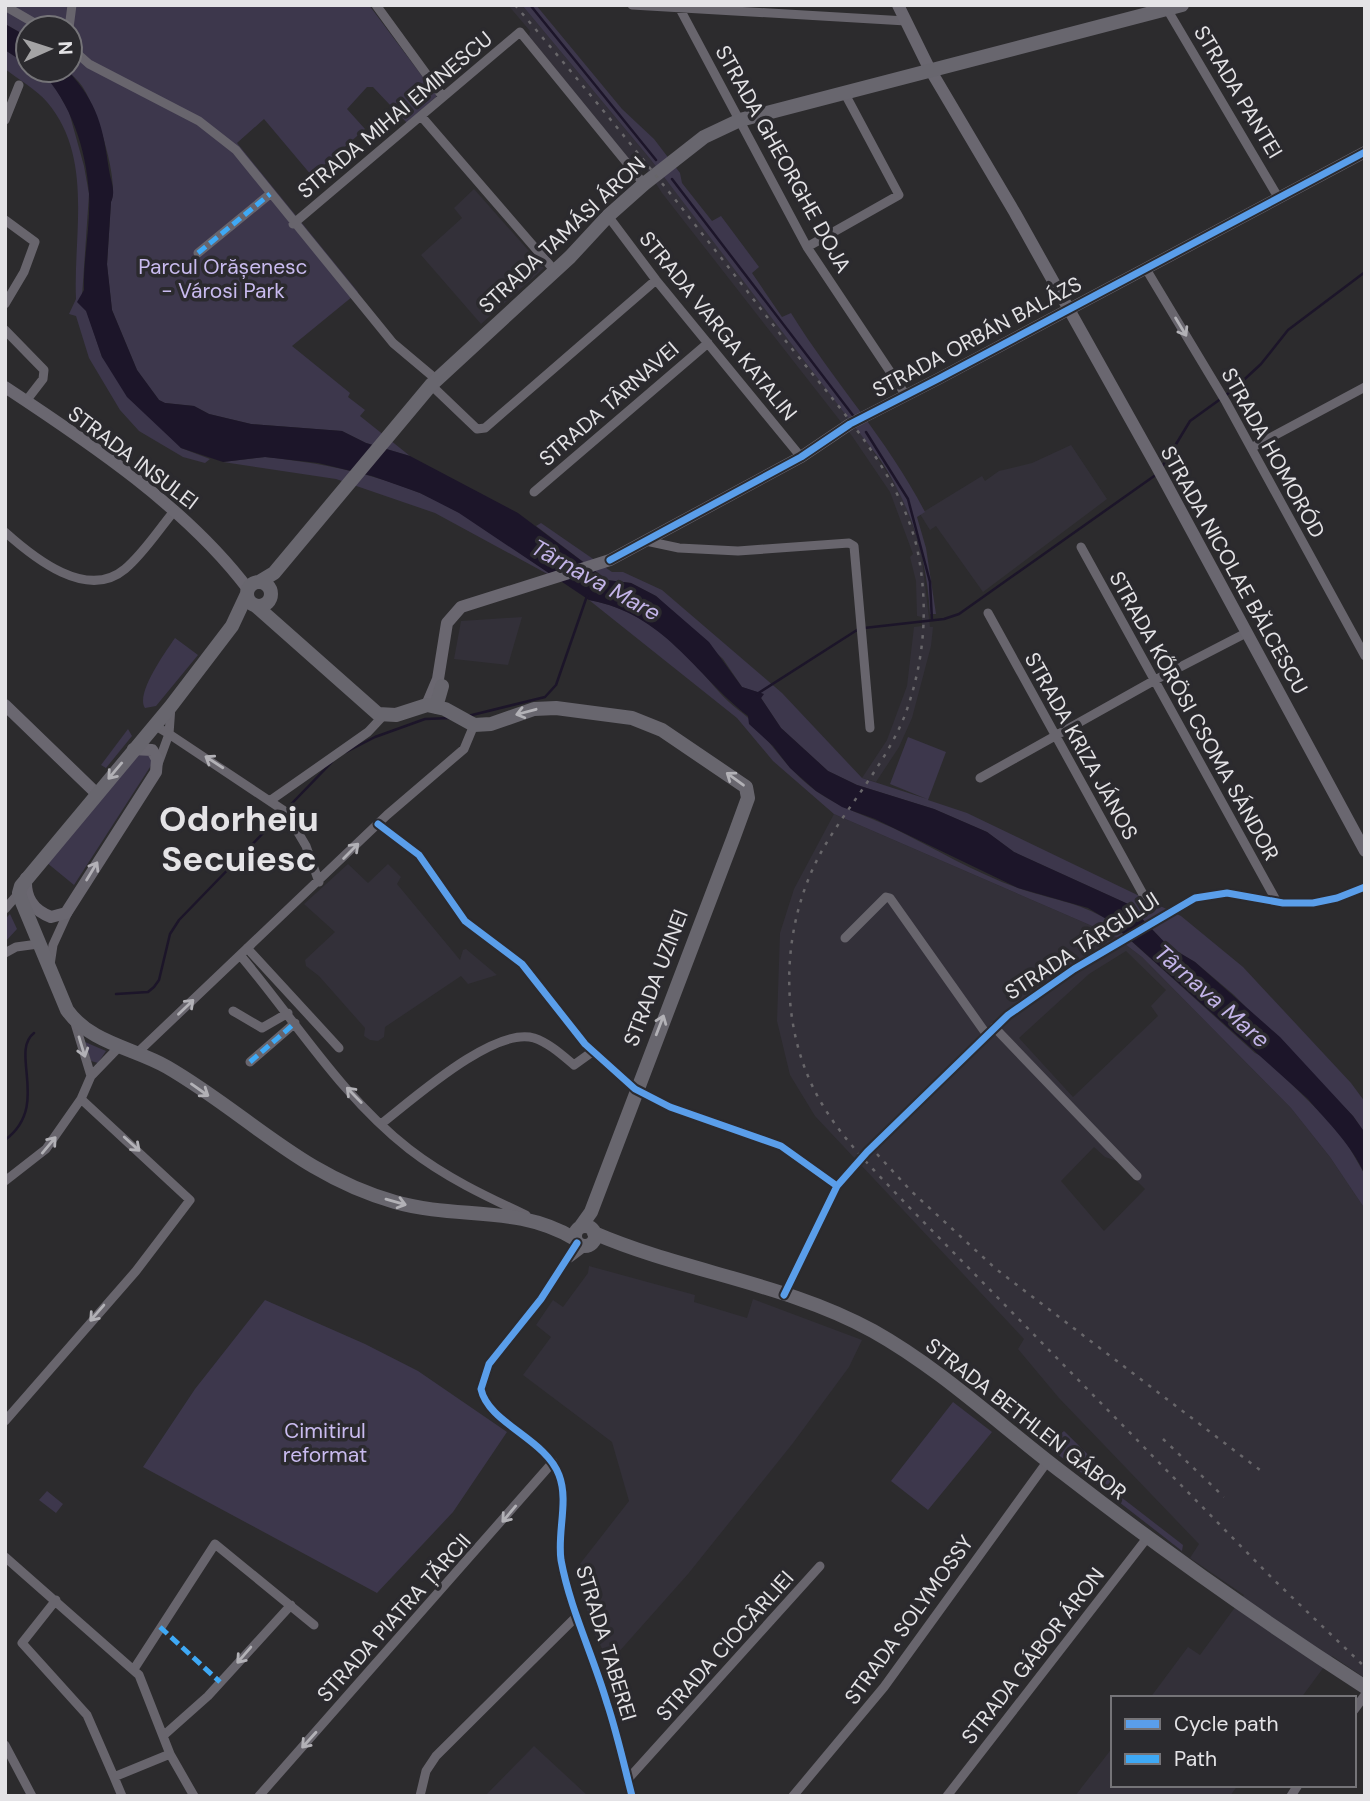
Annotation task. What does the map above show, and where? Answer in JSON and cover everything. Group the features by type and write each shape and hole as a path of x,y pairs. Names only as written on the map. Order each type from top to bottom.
{"main road":[{"name":"STRADA NICOLAE BĂLCESCU","path":"898,5 930,69 1156,465 1365,851"},
{"name":"STRADA TAMÁSI ÁRON","path":"19,893 26,877 171,706 232,626 253,593 292,552 386,435 434,383 555,271 608,216 704,137 740,120 1165,7 1182,5"},
{"name":"STRADA ORBÁN BALÁZS","path":"440,668 442,643 453,613 474,602 610,560 801,457 850,424 905,394 1365,152"},
{"name":"STRADA INSULEI","path":"5,387 175,509 232,567 253,593"},
{"name":"STRADA TAMÁSI ÁRON","path":"271,597 292,552"},
{"path":"253,593 268,586 294,640"},
{"path":"253,593 264,605 271,597"},
{"path":"253,593 294,640 370,710 389,715 432,706 463,719"},
{"path":"440,668 442,686 463,719"},
{"path":"432,706 440,668"},
{"path":"432,706 442,686"},
{"path":"5,705 96,793"},
{"name":"STRADA UZINEI","path":"463,719 491,724 534,709 556,708 647,723 746,787 748,798 635,1089 584,1236"},
{"path":"26,877 29,898 41,913 56,917 69,910 157,767 152,750 133,748"},
{"path":"19,893 52,977 73,1019 119,1047 166,1067 312,1169 329,1177 412,1206 534,1219"},
{"name":"STRADA BETHLEN GÁBOR","path":"534,1219 784,1295 847,1318 883,1337 1147,1538 1280,1634 1365,1687"}],"street":[{"path":"376,5 443,97"},
{"path":"632,5 906,21"},
{"path":"690,27 696,7"},
{"name":"STRADA PANTEI","path":"1165,7 1278,197"},
{"name":"STRADA GHEORGHE DOJA","path":"680,9 807,247 905,394"},
{"name":"STRADA MIHAI EMINESCU","path":"293,224 520,32 644,184"},
{"path":"84,60 199,121 236,150 293,224 393,343 477,429 485,428 656,280"},
{"path":"5,120 19,85"},
{"path":"807,247 899,195 844,92"},
{"path":"421,116 555,271"},
{"path":"198,253 270,194"},
{"name":"STRADA VARGA KATALIN","path":"608,216 656,280 801,457"},
{"path":"5,220 35,242 24,272 5,304"},
{"name":"STRADA HOMORÓD","path":"1146,269 1224,398 1365,656"},
{"path":"5,330 44,370 43,379 26,401"},
{"name":"STRADA TÂRNAVEI","path":"534,492 708,343"},
{"path":"1251,448 1365,387"},
{"path":"5,532 68,575 81,580 100,579 128,567 175,509"},
{"path":"646,541 680,548 738,551 852,544 870,728"},
{"name":"STRADA KŐRÖSI CSOMA SÁNDOR","path":"1081,547 1277,902"},
{"name":"STRADA KRIZA JÁNOS","path":"988,613 1144,896"},
{"path":"980,778 1154,680 1246,633"},
{"path":"157,767 169,734 171,706"},
{"path":"271,800 389,715"},
{"path":"136,1054 378,824 464,749 463,719"},
{"path":"154,725 283,810 306,846 319,882"},
{"path":"378,824 419,855 472,928 522,964 537,979 592,1052 635,1089 670,1107 781,1146 837,1186"},
{"name":"STRADA TÂRGULUI","path":"784,1295 837,1186 867,1152 991,1031 1098,955 1183,903 1214,894 1235,894 1277,902 1326,901 1365,887"},
{"path":"5,909 19,893"},
{"path":"845,938 886,897 890,898 991,1031 1137,1176"},
{"path":"52,977 51,952 69,910"},
{"path":"5,953 16,947 38,944"},
{"path":"243,952 334,1074 381,1124 423,1159 485,1196 534,1219"},
{"path":"243,952 339,1048"},
{"path":"233,1011 262,1027 288,1013"},
{"path":"73,1019 90,1076"},
{"path":"250,1062 295,1023"},
{"path":"381,1124 480,1051 498,1043 532,1037 556,1050 574,1065 580,1064 592,1052"},
{"path":"5,1181 46,1149 81,1099 90,1076 119,1047"},
{"path":"5,1420 136,1271 190,1199 81,1099"},
{"path":"477,1214 485,1196"},
{"path":"553,1462 489,1405 483,1395 481,1382 489,1364 541,1299 584,1236"},
{"name":"STRADA TABEREI","path":"553,1462 562,1489 561,1558 577,1616 607,1702 632,1796"},
{"name":"STRADA PIATRA ȚĂRCII","path":"260,1796 553,1462"},
{"name":"STRADA SOLYMOSSY","path":"793,1796 884,1687 1048,1462"},
{"name":"STRADA GÁBOR ÁRON","path":"947,1796 1147,1538"},
{"path":"134,1669 215,1544 314,1625"},
{"path":"5,1557 134,1669 170,1754 194,1796"},
{"name":"STRADA CIOCÂRLIEI","path":"628,1779 820,1566"},
{"path":"56,1600 22,1643 87,1715 122,1796"},
{"path":"163,1736 208,1696 290,1605"},
{"path":"420,1796 426,1771 436,1756 577,1616"},
{"path":"5,1745 32,1796"},
{"path":"114,1777 170,1754"}],"shaded area":[{"path":"508,5 522,5 651,160 851,418 902,495 921,550 930,627 933,627 931,646 912,718 899,747 876,782 862,778 887,740 907,686 914,627 922,626 922,617 917,616 916,581 910,557 913,554 890,492 852,436 662,193 646,168 639,174 529,36 530,31"},
{"path":"474,189 544,268 481,324 421,255 462,218 454,208"},
{"path":"1071,445 1107,499 983,592 936,526 930,530 920,514 982,476 985,481 999,471 1032,463"},
{"path":"522,617 508,665 454,659 461,621"},
{"path":"834,814 1113,935 1142,957 1291,1108 1330,1157 1365,1209 1365,1678 1332,1656 1302,1696 1151,1696 1188,1647 1200,1655 1244,1595 1190,1558 1199,1544 1059,1398 1018,1349 1024,1339 815,1116 790,1075 777,1021 780,933 794,889","holes":["1126,951 1166,990 1151,1006 1158,1016 1073,1097 1019,1038 1089,974","1094,1147 1105,1157 1117,1161 1145,1189 1104,1231 1061,1181"]},
{"path":"348,864 368,883 388,864 401,877 397,884 460,960 463,950 466,949 497,975 468,984 461,976 385,1027 384,1037 378,1041 364,1036 365,1028 319,976 306,966 305,960 335,932 304,904"},
{"path":"589,1266 695,1295 694,1302 747,1318 753,1299 862,1340 849,1367 793,1443 688,1574 609,1663 592,1628 576,1569 629,1501 612,1442 523,1375 551,1337 536,1325 553,1300 563,1307 588,1273"},
{"path":"534,1746 588,1796 485,1796"},
{"path":"1111,1750 1111,1787 1237,1787 1230,1796 1075,1796"}],"green space":[{"name":"Parcul Orășenesc - Városi Park","path":"15,5 369,5 437,96 407,123 373,87 367,87 347,109 365,129 312,176 264,119 237,143 358,292 292,346 350,393 348,397 365,410 360,416 410,456 366,443 342,431 251,424 209,414 194,406 159,400 137,370 112,310 107,265 112,178 94,110 80,84 84,84 84,14 14,14 14,29 5,24 5,10 13,13"},
{"path":"522,5 536,5 622,109 654,139 680,173 682,183 712,221 721,216 759,267 752,273 782,317 791,313 894,460 925,512 917,517 926,548 936,614 930,614 916,534 901,497 881,461 651,160"},
{"path":"5,50 14,56 14,75 5,69"},
{"path":"26,84 54,85 69,112 84,166 89,194 82,297 102,357 181,448 210,459 205,463 183,457 139,431 120,410 89,358 76,316 69,314 76,299 78,223 76,172 71,147 62,124 47,102"},
{"path":"265,457 364,474 436,500 472,520 564,583 435,513 336,479 223,462"},
{"path":"541,523 612,572 623,572 662,590 782,693 862,778 927,799 890,784 908,737 946,752 928,800 967,813 1181,916 1243,967 1351,1083 1365,1102 1365,1133 1353,1116 1234,995 1195,962 1168,946 1128,904 1014,852 987,832 934,809 857,785 828,771 781,728 761,698 763,694 742,687 723,659 656,596 631,583 607,580 536,526"},
{"path":"589,600 629,613 663,634 724,698 751,721 799,776 825,797 986,875 1086,909 1108,920 1255,1053 1265,1058 1341,1133 1365,1175 1365,1209 1330,1157 1291,1108 1142,957 1113,935 834,814 773,761 737,718"},
{"path":"175,638 198,655 156,706 145,708 144,693 148,683"},
{"path":"128,729 132,736 106,768 101,765"},
{"path":"150,752 152,764 74,885 46,862 135,755"},
{"path":"10,914 17,929 5,942 5,919"},
{"path":"85,1042 106,1051 98,1063 91,1061"},
{"name":"Cimitirul reformat","path":"265,1300 365,1344 418,1371 507,1432 453,1512 377,1593 143,1467 195,1389"},
{"path":"953,1402 992,1432 928,1510 891,1481"},
{"path":"1064,1431 1119,1485 1121,1497 1183,1545 1182,1551 1047,1446"},
{"path":"47,1491 63,1504 56,1513 39,1500"}],"water":[{"path":"5,24 14,29 14,56 5,50"},
{"name":"Târnava Mare","path":"52,84 79,84 97,116 113,190 107,264 112,310 137,370 159,400 194,406 209,414 251,424 342,431 366,443 410,456 518,513 607,580 631,583 656,596 709,642 742,687 764,694 761,698 781,728 828,771 857,785 934,809 987,832 1014,852 1128,904 1168,946 1195,962 1280,1037 1353,1116 1365,1133 1365,1175 1346,1144 1308,1099 1108,920 1088,908 1018,888 875,819 842,807 816,791 790,768 773,746 749,724 748,716 676,647 638,618 615,607 589,600 459,513 420,493 372,476 318,463 265,457 223,462 181,448 127,397 102,357 86,311 77,302 84,290 89,205 87,176 75,127"}],"waterway":[{"path":"531,6 656,160"},
{"path":"672,179 855,418"},
{"path":"1161,469 1190,421 1233,390 1261,364 1288,330 1365,272"},
{"path":"866,432 908,499 930,582 932,620"},
{"path":"864,628 944,619 959,614 1157,474"},
{"name":"Târnava Mare","path":"468,716 545,697 556,685 587,596"},
{"path":"757,694 857,630"},
{"path":"346,752 375,737 425,719 451,718"},
{"path":"116,994 148,992 154,987 159,980 170,934 179,920 332,762"},
{"path":"5,1140 18,1126 25,1112 28,1096 25,1053 27,1042 34,1033"}],"railway":[{"path":"515,5 650,168 861,435 895,490 908,518 917,548 924,611 921,653 912,694 888,750 824,847 809,877 792,941 789,975 797,1042 807,1074 822,1104 851,1145 908,1206 1274,1580 1365,1667"},
{"path":"877,1154 911,1191 996,1269 1260,1470"},
{"path":"1163,1439 1224,1497"}],"marked path":[{"path":"198,253 270,194"},
{"path":"250,1062 295,1023"},
{"path":"160,1627 220,1682"}],"cycle path":[{"path":"610,560 801,457 850,424 1365,152"},
{"path":"378,824 419,855 465,921 522,964 585,1044 635,1089 670,1107 781,1146 837,1186"},
{"path":"784,1295 837,1186 867,1152 1008,1015 1074,969 1195,898 1227,893 1283,903 1313,903 1337,898 1365,887"},
{"path":"577,1243 541,1299 489,1364 481,1389 494,1412 542,1451 559,1475 563,1495 560,1549 565,1578 611,1714 632,1796"}],"district":[{"name":"Odorheiu Secuiesc","path":"239,839"}]}
